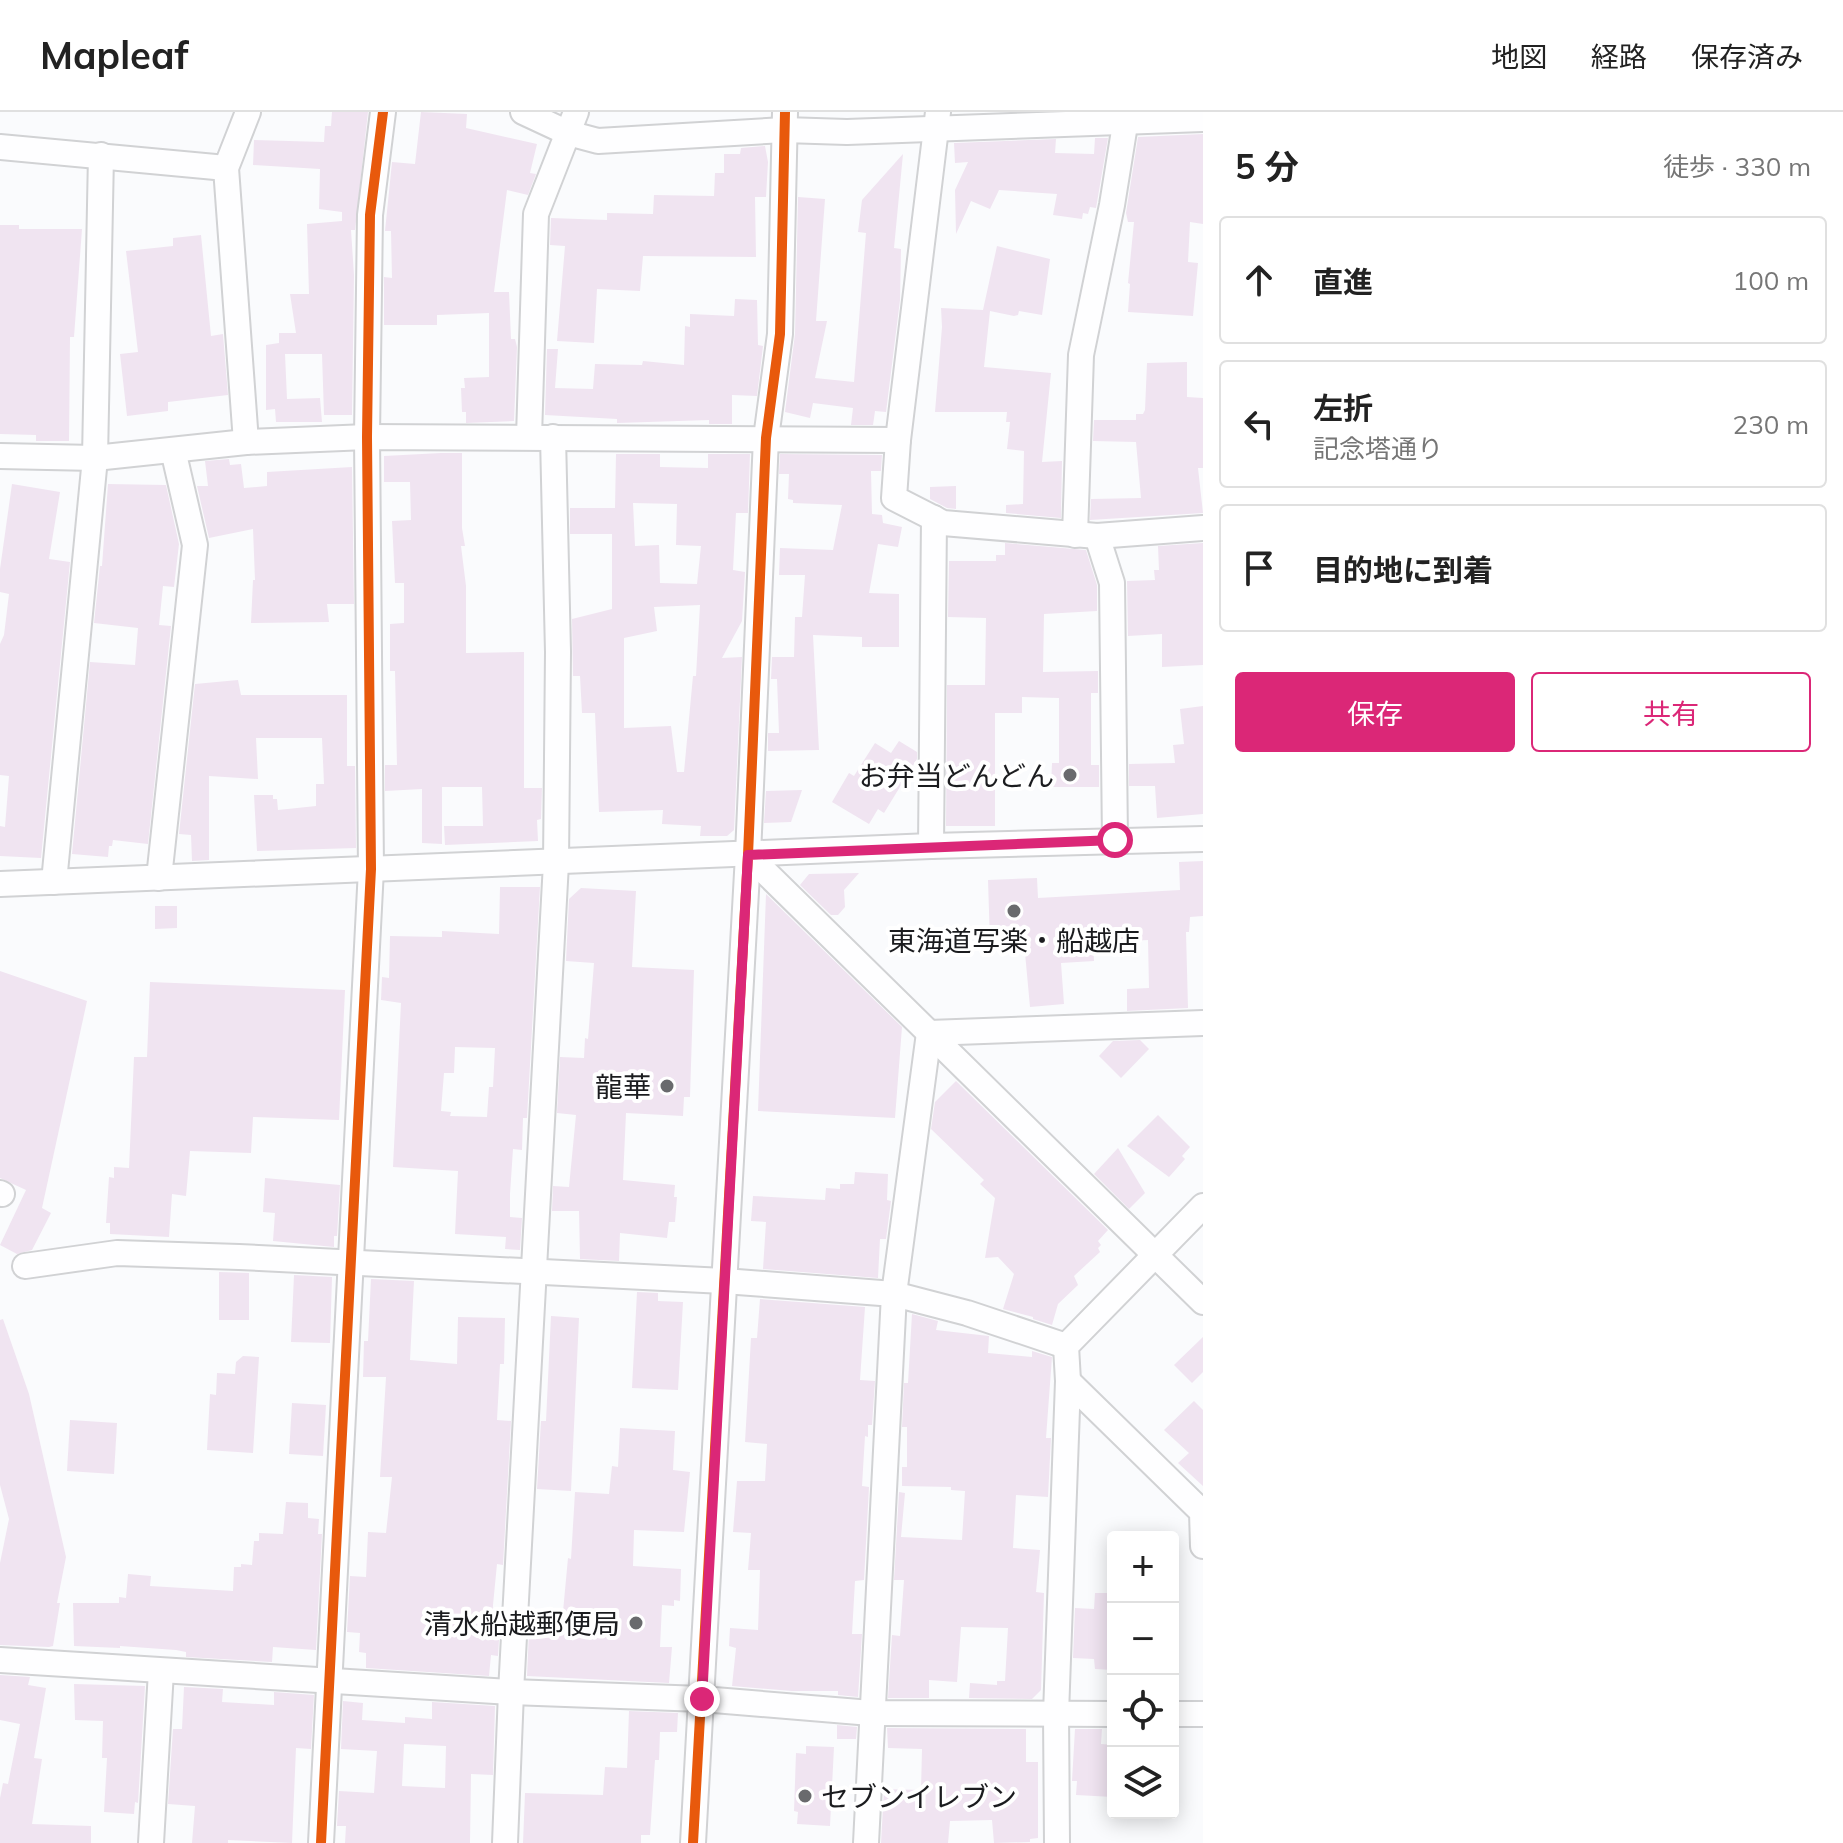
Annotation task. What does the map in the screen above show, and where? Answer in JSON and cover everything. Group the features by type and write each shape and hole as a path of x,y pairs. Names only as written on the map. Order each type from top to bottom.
{"street":[{"path":"246,442 226,168 248,112"},
{"path":"321,1843 371,869 367,437 370,215 383,112"},
{"path":"523,112 572,123 598,141 784,121 847,132 937,120 1203,119"},
{"path":"1115,840 1112,583 1086,536 1081,355 1112,205 1126,117"},
{"path":"937,120 898,440 894,498 943,523 1086,536 1203,528"},
{"path":"693,1843 748,855 766,438 780,334 784,121"},
{"path":"529,437 536,214 572,123"},
{"path":"0,147 226,168"},
{"path":"54,882 95,458 101,155"},
{"path":"0,456 95,458 246,442 367,437 898,440"},
{"path":"505,1843 556,863 558,652 553,437"},
{"path":"159,878 195,545 173,450"},
{"path":"931,846 934,518"},
{"path":"0,884 931,846 1203,839"},
{"path":"748,855 1203,1302"},
{"path":"929,1033 1203,1023"},
{"path":"866,1843 894,1294 929,1033"},
{"path":"1057,1843 1056,1714 1068,1381 1066,1346 1203,1206"},
{"path":"25,1266 117,1253 352,1261 724,1281 894,1294 967,1313 1066,1346"},
{"path":"1068,1381 1203,1511 1203,1546"},
{"path":"0,1660 511,1692 702,1699 871,1713 1107,1714"},
{"path":"151,1843 161,1671"},
{"path":"1179,1714 1203,1714"}],"building":[{"path":"332,112 368,112 355,230 351,230 354,275 352,415 324,415 322,354 285,354 287,399 320,398 322,422 276,422 275,409 266,410 266,345 279,343 279,333 296,333 290,294 309,294 307,224 342,221 342,212 319,209 320,169 253,165 254,140 324,142 325,126 331,126"},
{"path":"421,112 467,114 466,128 537,144 530,173 536,174 528,195 507,190 494,292 509,292 511,339 515,339 517,347 514,421 466,423 466,412 462,412 461,388 465,388 464,378 489,377 489,313 437,315 437,325 384,325 384,277 392,278 391,231 385,231 392,162 415,164"},
{"path":"1203,134 1203,224 1190,222 1188,262 1198,263 1193,316 1128,312 1134,222 1128,222 1126,213 1138,137"},
{"path":"1095,138 1108,138 1096,208 1090,207 1088,214 1083,213 1082,219 1053,215 1057,194 999,190 990,209 971,201 956,234 955,190 968,162 955,163 954,143 1056,139 1055,153 1094,154"},
{"path":"765,146 768,162 766,197 755,197 756,257 643,256 640,291 597,289 594,343 557,341 565,246 550,245 551,218 607,220 607,213 653,214 654,195 714,196 715,173 724,173 724,154 740,154 741,148"},
{"path":"903,154 894,248 901,249 900,300 886,412 875,411 873,425 851,425 853,408 813,403 810,418 785,412 795,334 798,197 825,199 816,321 827,321 815,378 854,382 866,233 858,232 862,200"},
{"path":"0,225 19,225 19,229 82,229 74,337 70,337 69,441 36,441 36,435 0,434"},
{"path":"201,235 211,336 223,334 228,395 168,402 168,411 127,416 120,354 138,352 126,251 173,246 173,238"},
{"path":"997,246 1050,259 1042,315 1019,311 1014,316 990,311 984,367 1051,373 1042,462 1062,461 1061,518 1006,513 1006,505 1023,504 1024,451 1007,449 1010,422 1006,422 1007,412 935,412 941,308 983,310"},
{"path":"735,299 757,300 758,345 763,346 757,396 732,395 732,424 709,424 709,420 617,423 617,419 545,415 547,349 558,349 555,388 593,389 595,364 642,365 643,361 684,365 685,326 690,327 690,314 734,316"},
{"path":"1187,362 1187,397 1203,398 1203,468 1198,468 1203,513 1090,520 1091,499 1141,498 1136,442 1093,441 1094,420 1136,420 1136,414 1143,414 1145,410 1147,363"},
{"path":"462,453 462,528 465,546 461,546 466,586 466,653 524,652 524,788 542,788 541,819 537,820 538,841 445,845 444,826 483,826 482,787 442,787 442,844 422,843 422,789 385,791 385,765 397,765 395,671 390,671 390,624 404,623 404,583 395,583 392,521 411,520 410,482 384,482 384,456"},
{"path":"616,454 660,454 660,467 708,468 708,454 750,454 748,513 736,513 733,570 745,572 742,621 722,658 742,657 734,830 727,836 700,836 701,826 662,824 663,810 599,812 595,713 582,713 580,676 573,676 572,619 612,609 612,534 570,534 570,508 615,508","holes":["633,503 677,504 676,545 701,546 697,584 660,583 659,545 635,546","700,605 696,676 693,676 684,772 677,772 671,726 624,728 624,638 657,631 654,607"]},
{"path":"780,454 882,455 881,471 871,471 872,514 882,515 883,523 902,527 898,547 878,544 869,593 899,594 899,647 862,647 862,637 813,635 819,750 768,751 768,733 779,733 777,679 771,679 772,657 794,657 795,617 802,617 805,575 779,575 780,548 833,550 842,505 793,503 788,499 789,474 779,474"},
{"path":"229,459 230,465 241,464 244,488 267,486 267,472 352,467 354,604 327,604 329,622 251,623 255,580 253,529 209,538 197,486 208,486 205,461"},
{"path":"12,484 60,492 49,559 70,562 41,858 0,856 0,826 5,827 9,776 0,775 0,644 9,594 0,592 0,569"},
{"path":"108,484 166,485 179,544 174,587 163,586 159,625 171,626 148,844 113,840 108,857 72,854 90,662 135,665 138,628 94,623"},
{"path":"956,486 956,509 930,499 930,487"},
{"path":"1005,543 1086,550 1097,585 1097,611 1044,614 1043,672 1098,671 1098,693 1091,693 1091,765 1099,765 1099,787 1051,787 1052,763 1059,763 1059,698 1022,697 1022,713 995,713 995,826 946,826 947,685 985,685 986,618 948,617 949,561 996,561 996,555 1005,555"},
{"path":"1203,543 1203,665 1162,667 1162,634 1128,636 1127,581 1155,580 1154,570 1159,570 1158,546"},
{"path":"238,680 241,695 347,695 347,766 355,766 356,848 257,851 254,795 273,795 273,799 277,799 278,810 316,806 316,784 324,784 322,738 256,738 258,779 209,776 209,860 192,861 191,835 179,834 195,684"},
{"path":"1203,706 1203,814 1157,818 1155,786 1129,786 1129,764 1175,763 1173,745 1184,744 1180,709"},
{"path":"899,741 917,752 917,759 884,813 878,809 869,824 832,802 849,773 854,776 875,743 891,753"},
{"path":"802,790 791,822 764,823 766,791"},
{"path":"1203,861 1203,916 1190,917 1189,932 1186,932 1188,1008 1127,1011 1127,989 1149,988 1148,940 1093,943 1094,961 1061,963 1064,1004 1030,1007 1024,942 990,943 988,880 1037,878 1038,898 1180,890 1179,862"},
{"path":"859,873 844,890 845,907 838,915 831,915 800,885 809,874"},
{"path":"500,887 540,887 527,1118 523,1118 522,1150 513,1149 510,1194 510,1217 522,1218 520,1250 505,1249 506,1237 455,1234 458,1171 393,1167 401,1003 381,1000 382,977 389,978 390,936 442,937 442,931 499,934","holes":["455,1047 495,1048 493,1087 489,1087 487,1117 450,1116 451,1112 441,1111 444,1073 454,1073"]},
{"path":"581,888 636,891 632,967 694,970 690,1097 684,1097 683,1116 626,1113 623,1180 675,1185 675,1222 669,1222 667,1238 620,1233 619,1261 580,1259 579,1211 552,1211 553,1186 569,1187 576,1115 557,1113 560,1057 584,1058 585,1038 588,1039 594,963 566,961 569,899"},
{"path":"766,894 902,1027 895,1118 758,1111"},
{"path":"155,906 177,906 177,928 155,929"},
{"path":"0,971 87,1001 42,1208 51,1213 32,1250 17,1254 0,1245 26,1190 0,1178"},
{"path":"150,982 345,990 339,1120 253,1117 251,1153 190,1151 186,1196 172,1194 169,1237 110,1234 110,1223 106,1223 109,1177 114,1178 114,1167 129,1168 134,1057 147,1057"},
{"path":"1140,1040 1149,1049 1121,1078 1099,1056 1113,1041"},
{"path":"956,1081 1108,1230 1098,1241 1100,1252 1074,1276 1078,1285 1058,1304 1052,1325 1003,1309 1014,1274 998,1257 985,1258 995,1198 980,1184 984,1180 931,1129 935,1102"},
{"path":"1158,1115 1190,1147 1182,1156 1185,1159 1169,1177 1127,1146"},
{"path":"1118,1148 1145,1193 1129,1209 1094,1174"},
{"path":"855,1172 888,1174 887,1200 891,1201 886,1239 880,1239 878,1278 763,1269 766,1222 751,1221 753,1196 825,1200 826,1188 840,1189 840,1184 854,1184"},
{"path":"265,1178 340,1185 334,1247 273,1241 275,1213 263,1212"},
{"path":"219,1272 249,1273 249,1320 219,1320"},
{"path":"294,1275 332,1277 330,1343 291,1342"},
{"path":"371,1279 414,1281 410,1360 457,1364 458,1317 505,1318 504,1364 500,1364 497,1420 511,1421 503,1565 497,1564 492,1623 500,1624 498,1656 491,1655 489,1676 366,1668 366,1653 359,1652 360,1633 347,1632 350,1576 366,1577 368,1532 386,1533 392,1477 380,1477 386,1377 363,1377"},
{"path":"637,1292 658,1293 658,1301 683,1302 678,1390 632,1388"},
{"path":"760,1299 865,1307 860,1380 875,1381 872,1425 868,1425 868,1437 865,1436 862,1486 869,1487 864,1580 855,1581 852,1634 862,1634 858,1697 838,1695 838,1691 732,1686 736,1648 729,1646 730,1628 758,1630 760,1570 748,1570 751,1533 733,1532 737,1481 765,1481 767,1444 745,1442 751,1338 757,1338"},
{"path":"912,1314 938,1321 936,1330 989,1336 988,1353 1032,1357 1032,1351 1052,1357 1046,1438 1051,1438 1048,1497 1016,1495 1013,1548 1040,1550 1036,1592 1044,1593 1041,1690 1032,1699 969,1698 970,1683 997,1685 997,1681 1005,1681 1008,1628 961,1627 957,1682 929,1680 929,1698 888,1698 892,1635 900,1636 904,1580 894,1580 899,1492 905,1493 901,1537 962,1540 965,1491 951,1490 951,1487 902,1486 902,1467 907,1467 907,1427 902,1427 904,1383 908,1383"},
{"path":"551,1316 579,1318 571,1491 537,1489 541,1421 546,1421"},
{"path":"3,1319 29,1394 66,1557 53,1646 49,1647 0,1645 0,1563 9,1519 0,1485 0,1320"},
{"path":"1203,1337 1203,1372 1192,1383 1174,1365"},
{"path":"243,1356 259,1357 253,1453 207,1450 210,1394 216,1395 217,1373 235,1374 236,1362"},
{"path":"1194,1401 1203,1410 1203,1486 1178,1463 1189,1453 1164,1430"},
{"path":"292,1403 326,1405 323,1456 289,1454"},
{"path":"70,1420 117,1423 114,1474 67,1471"},
{"path":"620,1428 675,1431 673,1470 690,1472 684,1532 634,1530 633,1566 681,1569 680,1601 674,1600 674,1606 662,1605 660,1647 672,1647 669,1683 527,1676 529,1631 561,1633 568,1558 571,1559 575,1492 609,1494 612,1466 618,1467"},
{"path":"286,1502 308,1503 308,1518 319,1519 318,1534 322,1534 316,1650 273,1647 272,1662 186,1657 186,1652 176,1650 74,1646 73,1603 119,1603 119,1597 126,1598 128,1574 151,1576 150,1586 233,1591 234,1567 252,1565 254,1541 259,1541 259,1533 283,1534"},
{"path":"1095,1593 1107,1593 1107,1670 1095,1669 1094,1659 1073,1658 1075,1608 1094,1609"},
{"path":"0,1675 30,1677 28,1685 46,1688 34,1758 42,1759 32,1824 91,1826 91,1843 0,1843 0,1798 3,1783 8,1784 20,1724 0,1720"},
{"path":"74,1684 145,1686 138,1803 135,1802 134,1814 104,1812 107,1758 102,1758 103,1721 75,1720"},
{"path":"184,1687 223,1689 222,1702 274,1705 274,1692 314,1695 311,1749 296,1748 292,1843 228,1840 228,1843 192,1843 195,1806 168,1804 173,1729 182,1729"},
{"path":"343,1701 363,1703 362,1720 405,1723 405,1717 432,1719 432,1702 495,1706 493,1775 471,1774 470,1843 345,1843 346,1826 337,1826 339,1791 374,1793 377,1751 341,1749","holes":["404,1744 446,1746 445,1788 402,1786"]},
{"path":"629,1711 678,1713 677,1732 660,1732 650,1835 641,1835 641,1843 523,1843 525,1793 603,1795 605,1767 627,1768"},
{"path":"837,1725 857,1727 856,1739 837,1739"},
{"path":"887,1728 1026,1729 1026,1762 1038,1762 1038,1838 1030,1839 1030,1842 994,1843 992,1820 950,1821 948,1843 881,1843 884,1789 921,1790 922,1749 888,1748"},
{"path":"1075,1729 1102,1729 1101,1744 1107,1744 1107,1797 1076,1795 1077,1781 1072,1781"},
{"path":"806,1746 834,1747 830,1826 797,1824 798,1812 794,1811 796,1753 806,1754"}],"cycle path":[{"path":"321,1843 371,869 367,437 370,215 383,112"},
{"path":"693,1843 748,855 766,438 780,334 785,112"}],"place":[{"name":"お弁当どんどん","path":"1070,775"},
{"name":"東海道写楽・船越店","path":"1014,911"},
{"name":"龍華","path":"667,1086"},
{"name":"清水船越郵便局","path":"636,1623"},
{"name":"セブンイレブン","path":"805,1796"}],"route":[{"path":"702,1699 748,855 1115,840"}]}
